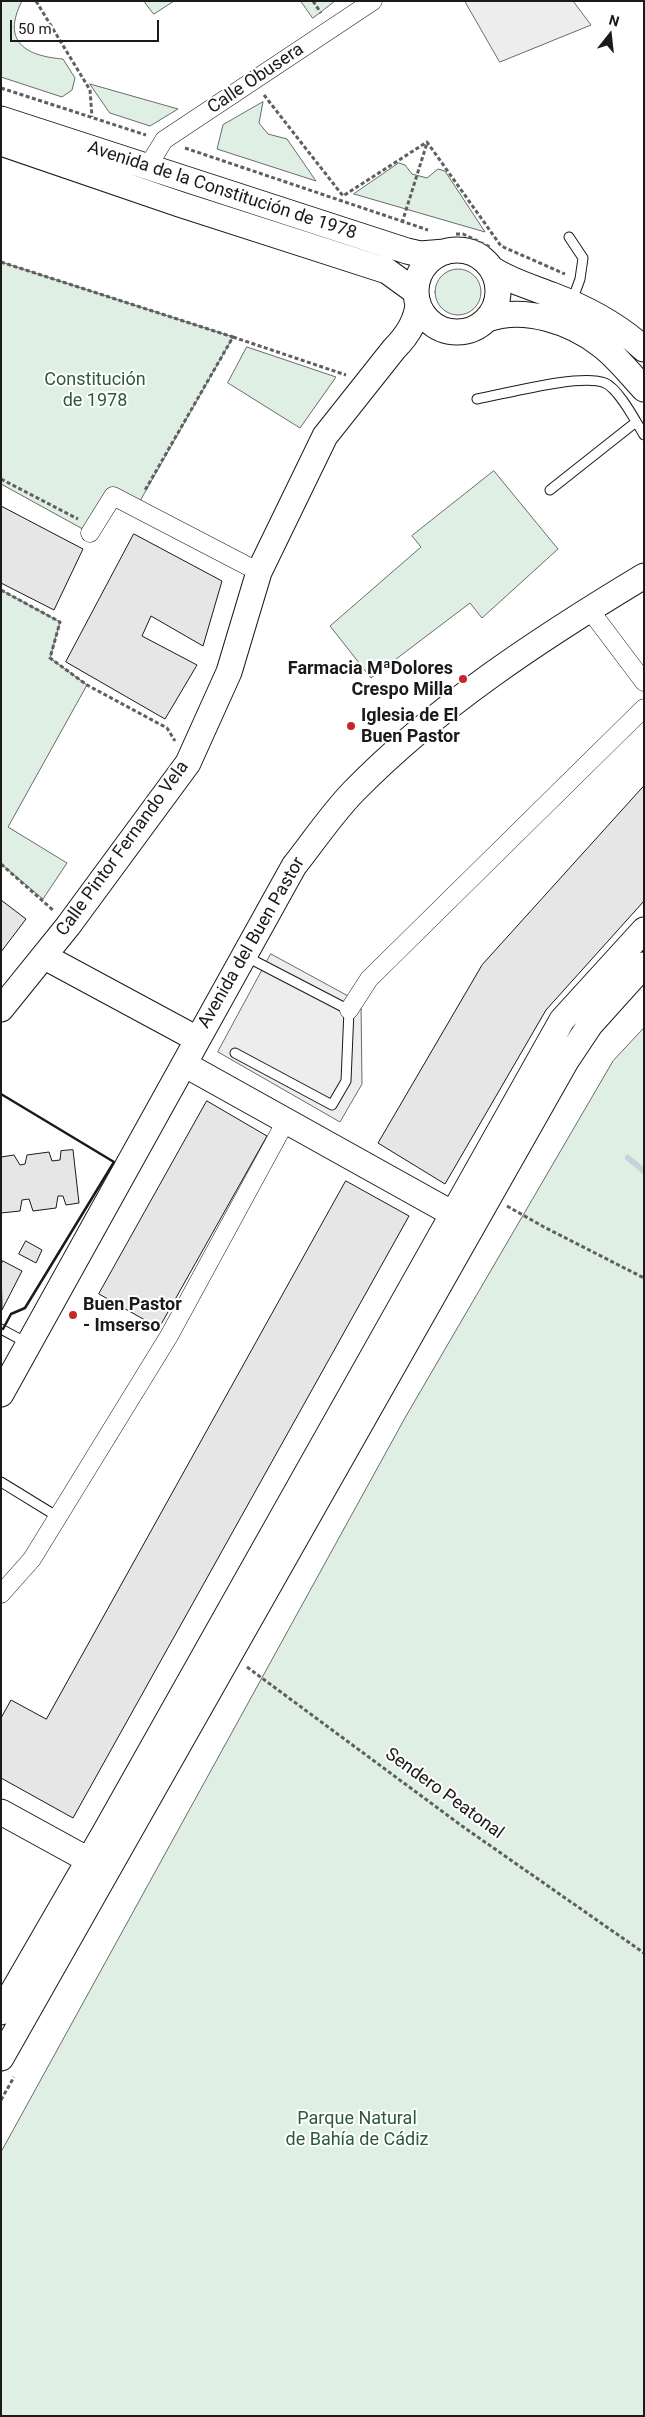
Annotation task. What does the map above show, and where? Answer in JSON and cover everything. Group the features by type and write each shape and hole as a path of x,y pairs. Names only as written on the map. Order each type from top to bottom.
{"street":[{"name":"Calle Obusera","path":"148,166 164,140 373,1"},
{"name":"Avenida de la Constitución de 1978","path":"1,118 394,247 420,254 446,242"},
{"name":"Avenida de la Constitución de 1978","path":"1,143 179,204 387,271 417,298"},
{"path":"448,331 430,321 417,298 417,282 427,263 446,242 485,260 493,259"},
{"path":"493,259 504,276 564,300 626,332 644,349"},
{"path":"488,318 498,300 499,289 493,259"},
{"name":"Calle Pintor Fernando Vela","path":"1,1009 45,957 188,763 229,672 260,572 325,436 406,337 415,317 417,298"},
{"path":"406,337 417,339 448,331 470,330 488,318 501,314 519,314 544,318 576,330 607,351 644,390"},
{"path":"92,530 113,496 260,572"},
{"name":"Avenida del Buen Pastor","path":"1,1394 30,1345 294,866 351,794 407,740 495,672 589,609 644,576"},
{"path":"589,609 644,682"},
{"path":"349,1010 369,979 644,708"},
{"path":"1,2058 98,1866 453,1214 562,1020 644,930"},
{"path":"45,957 197,1039"},
{"path":"1,2012 98,1866 230,1655 580,1038 644,965"},
{"path":"184,1064 453,1214"},
{"path":"1,1594 32,1559 169,1336 286,1121"},
{"path":"1,1812 98,1866"}],"lane":[{"path":"564,300 580,279 583,258 569,236"},
{"path":"477,399 565,382 587,381 606,383 618,395 644,435"},
{"path":"550,490 636,422"},
{"path":"235,1053 332,1105 346,1081 349,1010 244,955"},
{"path":"1,1329 30,1345"},
{"path":"1,1482 58,1518"}],"path":[{"path":"36,1 90,90 92,117"},
{"path":"253,81 343,196 427,142"},
{"path":"1,88 164,140 431,231"},
{"path":"394,247 427,142"},
{"path":"427,142 501,246 566,272 564,300"},
{"path":"446,242 463,234 493,259"},
{"path":"1,262 233,337 367,383"},
{"path":"136,508 233,337"},
{"path":"1,479 92,530"},
{"path":"1,590 60,622 50,658 87,685 167,728 188,763"},
{"path":"1,864 43,899 68,926"},
{"path":"488,1198 509,1207 644,1278"},
{"name":"Sendero Peatonal","path":"230,1655 462,1826 644,1953"}],"green space":[{"path":"1,1 22,1 16,15 14,27 16,37 28,50 63,59 75,78 72,90 62,97 1,77"},
{"path":"144,1 174,1 154,14"},
{"path":"301,1 335,1 313,18"},
{"path":"90,84 178,109 150,126 110,113"},
{"path":"263,102 259,123 268,134 287,139 316,181 217,149 223,125"},
{"path":"399,163 405,165 412,174 427,178 438,169 445,171 485,232 354,194"},
{"name":"Constitución de 1978","path":"1,262 233,337 136,508 113,496 90,533 1,484"},
{"path":"458,269 471,273 477,279 481,292 477,305 471,311 458,315 445,311 439,305 435,292 439,279 445,273"},
{"path":"247,347 336,377 300,428 228,383"},
{"path":"494,471 558,549 482,618 470,603 371,678 330,626 421,547 412,536"},
{"path":"1,590 60,622 50,658 87,685 8,827 67,863 43,899 1,864"},
{"name":"Parque Natural de Bahía de Cádiz","path":"644,1028 644,2416 1,2416 1,2152 406,1416 613,1061"}],"shaded area":[{"path":"465,1 573,1 591,25 500,62"},
{"path":"271,954 361,1003 362,1084 340,1122 218,1052"}],"building":[{"path":"1,506 83,549 54,610 1,583"},
{"path":"134,534 222,581 203,646 151,616 142,636 197,665 165,719 66,662"},
{"path":"644,786 644,901 546,1010 445,1184 378,1143 482,965"},
{"path":"1,900 26,919 1,952"},
{"path":"207,1101 267,1136 159,1328 99,1294"},
{"path":"73,1150 79,1203 66,1205 63,1196 58,1196 56,1208 33,1211 29,1199 22,1200 20,1211 1,1213 1,1157 14,1155 20,1165 25,1164 27,1155 49,1152 52,1161 60,1160 61,1151"},
{"path":"346,1181 409,1216 73,1818 1,1778 1,1718 11,1700 46,1719"},
{"path":"26,1241 42,1250 36,1263 19,1254"},
{"path":"3,1261 22,1271 2,1310 1,1265"}],"waterway":[{"path":"628,1158 644,1171"}],"wall":[{"path":"1,1094 114,1162 25,1308 11,1314 3,1329"}],"place":[{"name":"Farmacia MªDolores Crespo Milla","path":"463,679"},
{"name":"Iglesia de El Buen Pastor","path":"351,726"},
{"name":"Buen Pastor - Imserso","path":"73,1315"}]}
